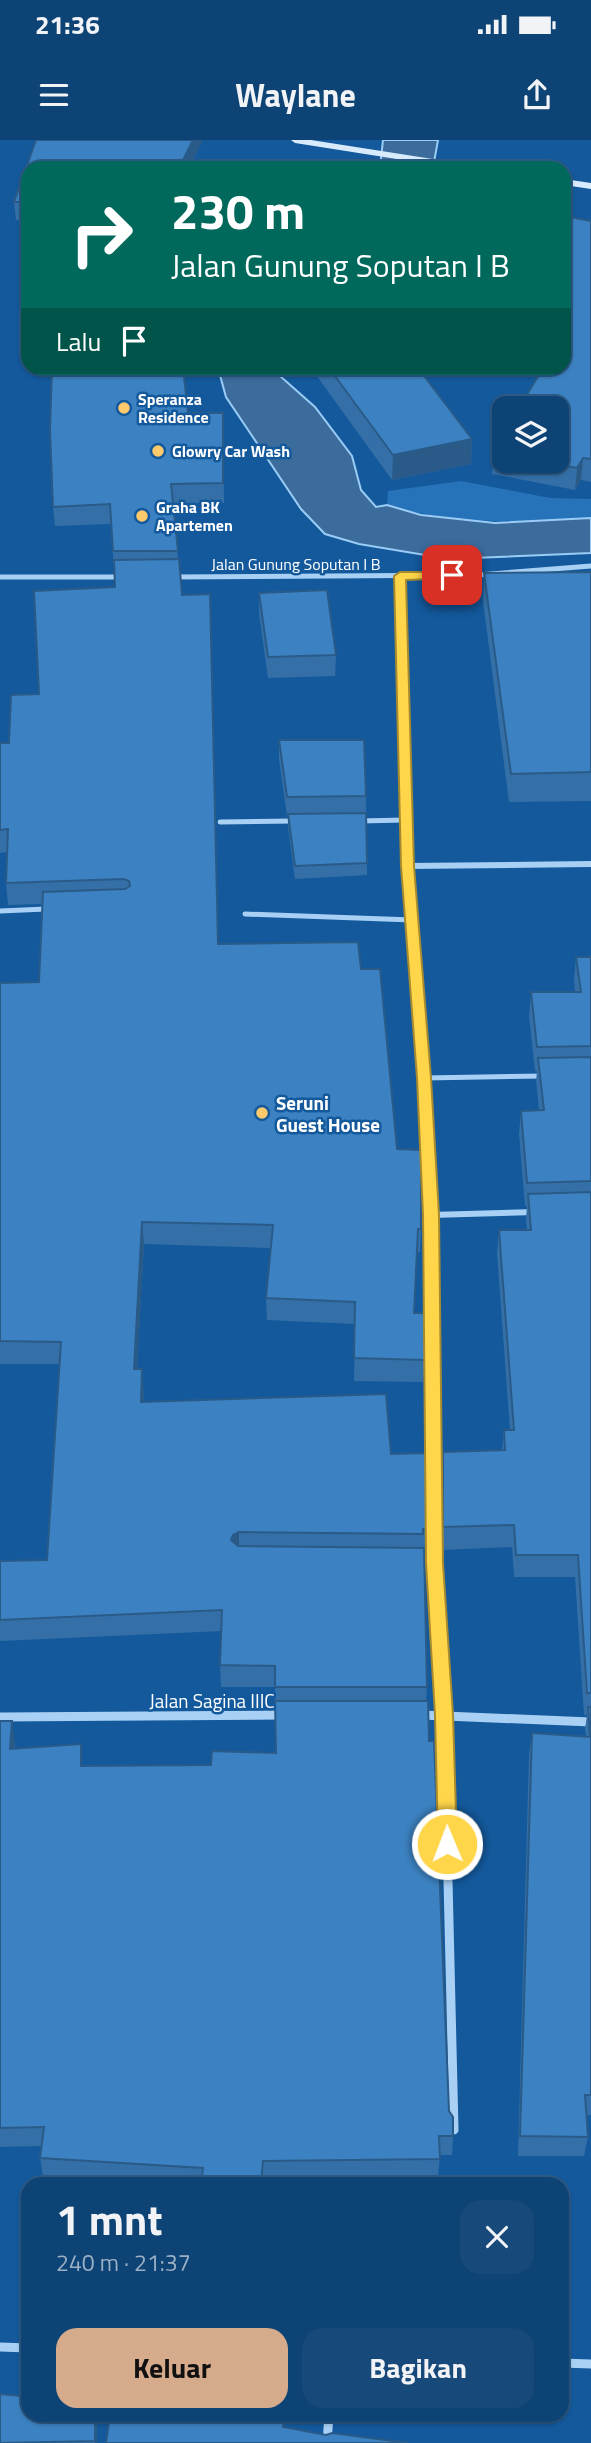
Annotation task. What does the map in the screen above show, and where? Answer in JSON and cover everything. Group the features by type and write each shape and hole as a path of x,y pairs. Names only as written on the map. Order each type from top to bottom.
{"main road":[{"path":"295,140 428,161"},
{"path":"571,183 591,186"}],"street":[{"name":"Jalan Gunung Soputan I B","path":"166,577 478,575 591,566"},
{"path":"400,576 407,866 424,1078 431,1215 435,1563 444,1715 454,2130"},
{"path":"0,577 124,577"},
{"path":"407,866 591,864"},
{"path":"431,1215 538,1212"},
{"path":"421,1563 435,1563"},
{"path":"417,1715 591,1722"},
{"name":"Jalan Sagina IIIC","path":"0,1717 292,1716"},
{"path":"0,2347 21,2348"},
{"path":"569,2363 591,2364"},
{"path":"327,2443 328,2422"}],"lane":[{"path":"358,821 405,820"},
{"path":"220,822 303,821"},
{"path":"0,911 56,909"},
{"path":"245,914 412,920"},
{"path":"424,1078 549,1076"}],"shaded area":[{"path":"383,140 438,140 434,161 381,161"},
{"path":"220,375 279,375 315,407 352,456 361,490 376,507 387,505 421,515 495,523 591,518 591,553 449,559 359,544 325,534 301,509 226,397"},
{"path":"461,481 550,498 591,499 591,518 488,521 412,512 387,505 388,491"}],"building":[{"path":"36,140 193,140 182,161 29,161"},
{"path":"21,182 21,202 14,202"},
{"path":"571,217 591,221 591,459 583,458 577,468 569,466 569,396 526,396 539,375 571,375"},
{"path":"52,375 184,375 188,413 223,413 223,483 171,484 178,551 113,551 110,504 53,507 50,430"},
{"path":"334,375 423,375 472,439 393,455"},
{"path":"179,559 182,595 210,594 218,944 358,942 361,969 380,969 397,1149 421,1150 421,1229 418,1229 414,1313 424,1313 425,1360 354,1358 355,1302 266,1298 273,1225 142,1222 134,1369 142,1369 141,1402 386,1394 391,1454 428,1453 429,1528 423,1529 423,1534 239,1532 233,1535 231,1540 238,1546 424,1548 427,1687 275,1687 275,1666 220,1665 222,1610 0,1620 0,1561 47,1560 61,1342 0,1341 0,983 39,982 43,892 125,889 130,886 129,881 124,879 6,883 8,829 0,830 0,743 9,743 11,695 39,694 34,591 115,587 114,560"},
{"path":"591,572 591,772 511,774 484,573"},
{"path":"327,590 336,655 268,657 259,593"},
{"path":"279,740 364,740 366,796 287,797"},
{"path":"366,813 367,863 295,866 288,814"},
{"path":"576,957 591,957 591,1046 537,1047 531,992 581,992"},
{"path":"591,1057 591,1181 527,1183 521,1111 544,1110 538,1058"},
{"path":"591,1192 591,1693 587,1693 578,1555 516,1555 514,1525 443,1527 443,1452 505,1450 504,1430 514,1430 499,1230 531,1230 528,1194"},
{"path":"275,1701 428,1701 429,1741 434,1741 449,2111 453,2117 453,2136 439,2136 440,2159 263,2161 262,2177 202,2177 203,2168 40,2158 44,2127 0,2128 0,1721 12,1721 10,1749 81,1744 81,1766 211,1765 212,1751 276,1753"},
{"path":"588,1707 591,1707 591,2095 585,2095 588,2137 520,2136 532,1733 590,1737"},
{"path":"21,2379 21,2422 95,2422 95,2441 0,2443 0,2394 20,2396"},
{"path":"109,2422 283,2422 283,2427 326,2435 332,2433 408,2443 106,2443"}],"place":[{"name":"Speranza Residence","path":"124,408"},
{"name":"Glowry Car Wash","path":"158,451"},
{"name":"Graha BK Apartemen","path":"142,516"},
{"name":"Seruni Guest House","path":"262,1113"}],"route":[{"path":"447,1844 444,1715 435,1563 431,1215 424,1078 407,866 400,576 452,575"}]}
